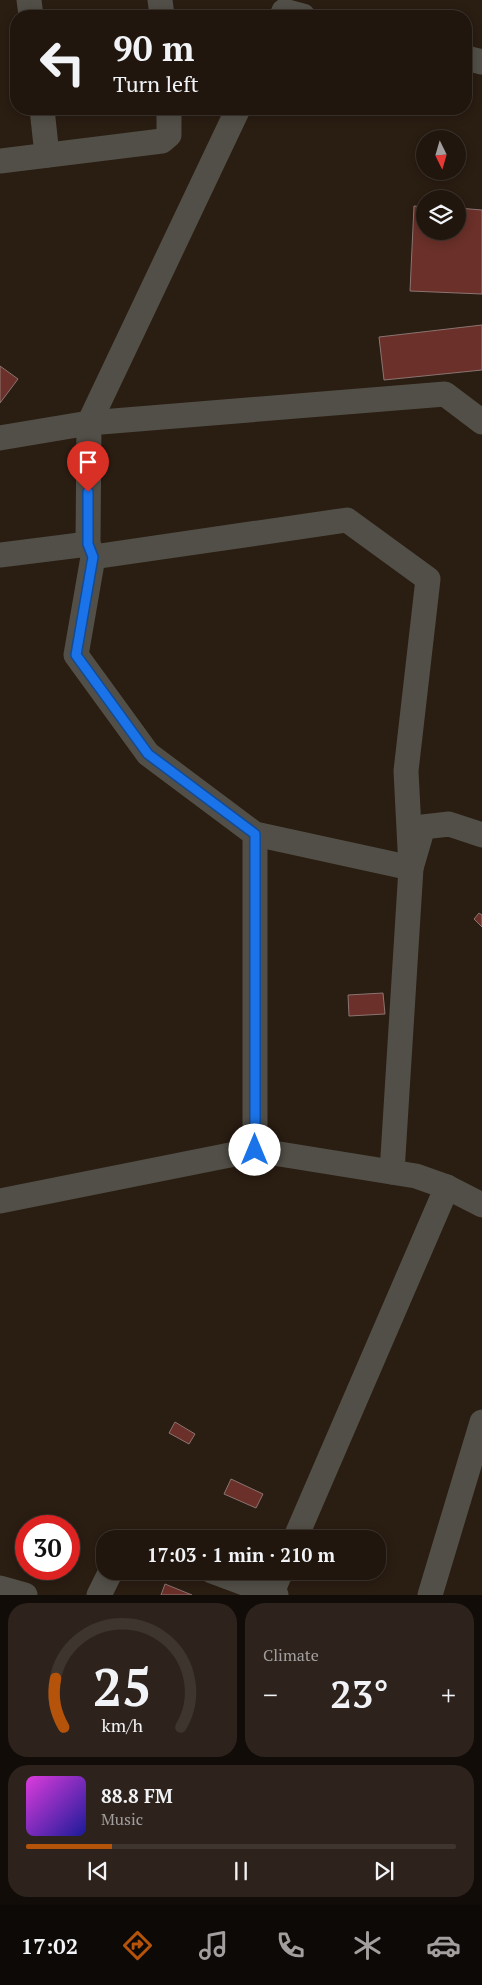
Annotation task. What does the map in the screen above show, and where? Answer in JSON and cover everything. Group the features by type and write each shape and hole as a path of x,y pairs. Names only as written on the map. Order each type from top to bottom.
{"street":[{"path":"43,115 47,155"},
{"path":"0,161 162,141 170,136 169,115"},
{"path":"235,115 89,422 90,551 76,655 148,754 255,834 411,868"},
{"path":"0,438 89,422 445,394 482,422"},
{"path":"0,555 90,551 347,520 428,579 406,771 411,868 392,1172"},
{"path":"411,868 423,827 449,824 482,835"},
{"path":"255,834 255,1150"},
{"path":"0,1201 255,1150 416,1176 447,1187 482,1205"},
{"path":"299,1530 447,1187"},
{"path":"430,1595 482,1422"},
{"path":"100,1595 107,1580"},
{"path":"235,1580 273,1595 279,1580"},
{"path":"0,1588 25,1595"}],"building":[{"path":"414,206 416,206 416,240 466,240 466,209 482,210 482,294 410,291"},
{"path":"482,325 482,370 384,380 379,337"},
{"path":"0,366 18,379 0,403"},
{"path":"479,913 482,915 482,927 474,919"},
{"path":"383,993 385,1014 349,1016 348,995"},
{"path":"175,1422 195,1434 189,1444 169,1433"},
{"path":"231,1479 263,1494 256,1508 224,1494"},
{"path":"165,1584 192,1595 161,1595"}],"route":[{"path":"88,492 88,544 93,557 76,655 148,754 255,834 255,1150"}]}
